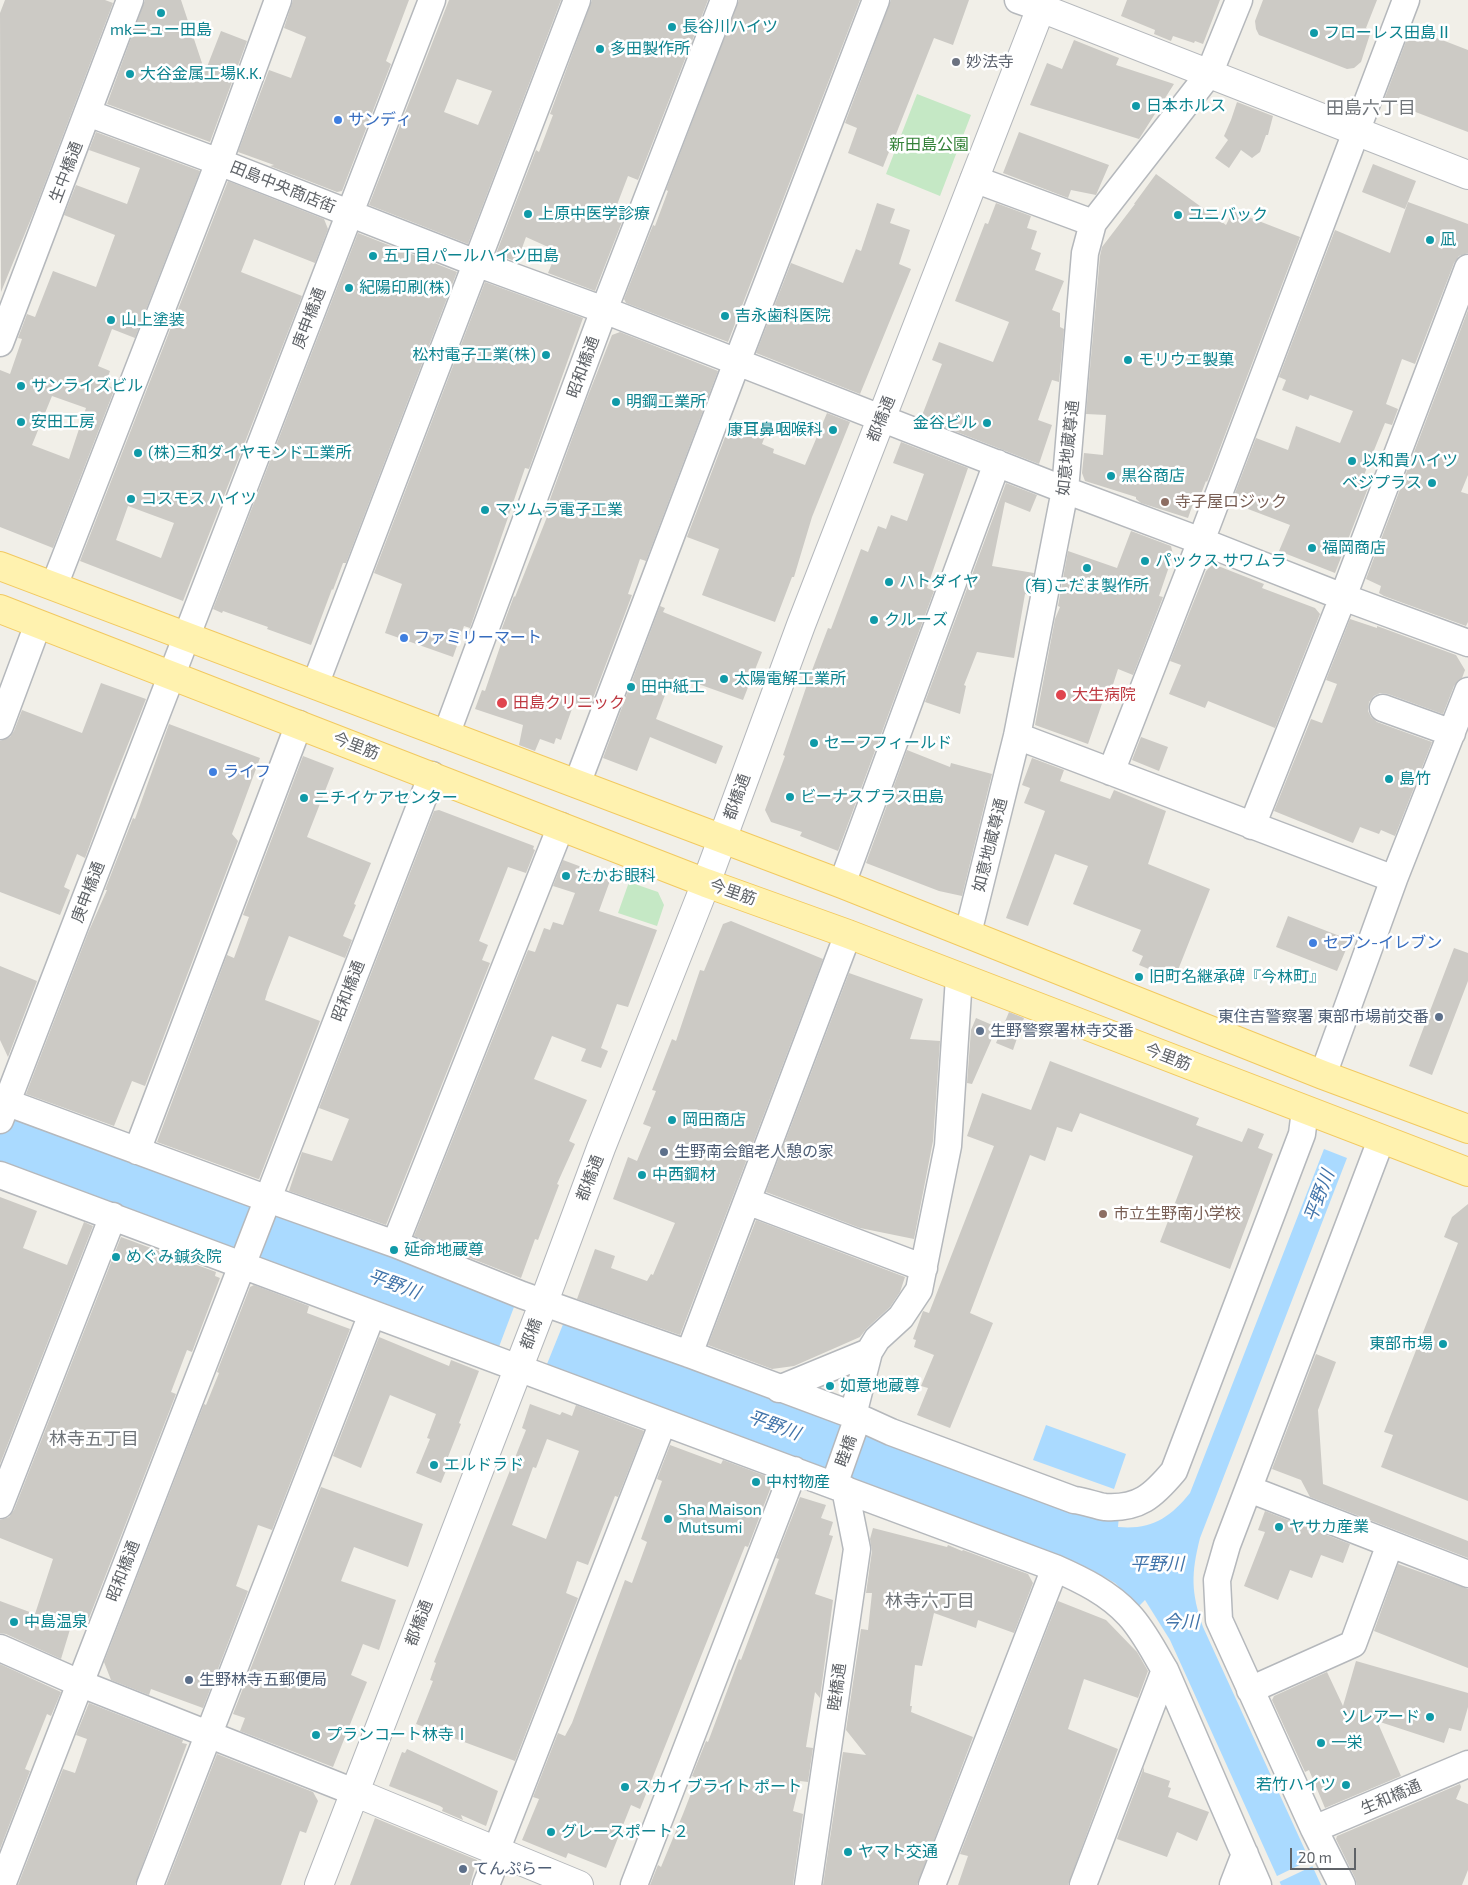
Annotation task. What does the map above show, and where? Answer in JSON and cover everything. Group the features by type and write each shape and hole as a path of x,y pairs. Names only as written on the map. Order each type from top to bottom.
{"main road":[{"path":"0,566 842,884 1328,1077 1468,1129"},
{"name":"今里筋","path":"0,609 432,775 706,883 848,934 1468,1172"}],"street":[{"name":"生中橋通","path":"0,343 130,0"},
{"path":"54,586 218,162 278,0"},
{"name":"庚申橋通","path":"3,1108 172,676 432,0"},
{"path":"314,685 577,0"},
{"name":"昭和橋通","path":"446,735 604,310 724,0"},
{"path":"577,784 876,0"},
{"name":"如意地蔵尊通","path":"968,933 1016,736 1065,490 1085,253 1093,223 1209,74 1239,0"},
{"path":"1111,772 1201,541 1406,0"},
{"path":"1034,3 1209,74 1468,175"},
{"name":"都橋通","path":"542,1304 706,883 801,625 974,179 1034,3"},
{"name":"田島中央商店街","path":"88,113 476,263 604,310 1343,597 1468,643"},
{"path":"974,179 1093,223"},
{"path":"1252,826 1343,597 1468,268"},
{"path":"842,884 997,464"},
{"path":"0,726 38,624"},
{"path":"1328,1077 1394,879 1468,691"},
{"path":"1383,708 1452,733"},
{"path":"137,1152 299,724"},
{"path":"1016,736 1394,879"},
{"name":"昭和橋通","path":"2,1885 432,775"},
{"path":"395,1244 561,826"},
{"path":"690,1354 848,934"},
{"path":"856,1419 869,1352 877,1340 901,1317 919,1290 948,1146 959,977"},
{"path":"3,1108 137,1152 266,1203 395,1244 542,1304 690,1354 856,1419 1074,1500 1103,1507 1131,1506 1152,1494 1174,1471 1312,1112"},
{"path":"1342,1885 1314,1829 1219,1620 1217,1580 1227,1545 1376,1138"},
{"path":"0,1175 244,1261 372,1314 519,1365 663,1422 794,1470 839,1484 1055,1568 1093,1586 1130,1616 1165,1670 1248,1874"},
{"path":"747,1201 924,1268"},
{"path":"0,1505 113,1216"},
{"name":"都橋","path":"519,1365 542,1304"},
{"path":"150,1885 372,1314"},
{"path":"779,1388 869,1352"},
{"name":"都橋通","path":"319,1885 519,1365"},
{"name":"睦橋","path":"839,1484 856,1419"},
{"path":"486,1885 497,1852 663,1422"},
{"path":"634,1885 794,1470"},
{"name":"睦橋通","path":"808,1885 856,1549 839,1484"},
{"path":"1249,1489 1468,1574"},
{"path":"1250,1690 1353,1644 1390,1544"},
{"path":"932,1885 1055,1568"},
{"path":"0,1648 79,1683 354,1792 579,1885"},
{"path":"1083,1885 1165,1670"},
{"name":"生和橋通","path":"1314,1829 1468,1764"}],"green space":[{"name":"新田島公園","path":"917,94 971,115 940,196 886,174"},
{"path":"629,882 658,892 664,905 657,926 618,913"}],"water":[{"name":"平野川","path":"0,1109 1119,1516 1118,1527 1140,1526 1159,1520 1167,1516 1190,1493 1324,1149 1347,1158 1200,1538 1194,1573 1194,1593 1203,1627 1321,1885 1281,1885 1170,1640 1145,1600 1139,1606 1115,1583 1088,1568 0,1164"},
{"path":"1046,1425 1126,1454 1114,1489 1033,1460"}],"pier":[{"path":"517,1299 566,1317 545,1369 497,1352"},
{"path":"1312,1859 1315,1865 1277,1883 1275,1877"}],"building":[{"path":"5,0 105,0 113,3 37,204 1,292 0,13"},
{"path":"145,0 181,0 205,72 221,31 247,41 210,142 107,104"},
{"path":"293,0 409,0 386,61 391,64 342,191 337,192 238,152 269,70 291,78 306,37 284,28"},
{"path":"449,0 561,0 468,244 369,205","holes":["457,79 492,91 478,125 444,112"]},
{"path":"592,0 708,0 638,180 628,176 615,210 625,214 595,291 548,273 557,251 526,237 517,262 496,254 536,150 539,152 553,115 550,114"},
{"path":"739,0 860,0 728,342 626,303 624,299 653,225 655,226 668,191 666,190"},
{"path":"891,0 969,0 953,45 934,38 883,167 848,153 857,128 845,123"},
{"path":"1127,0 1220,0 1203,44 1173,36 1171,41 1154,34 1155,30 1121,16"},
{"name":"フローレス田島Ⅱ","path":"1263,0 1377,0 1366,28 1371,31 1361,62 1354,68 1347,69 1259,35 1255,21"},
{"path":"1411,28 1468,50 1468,132 1384,100"},
{"path":"1074,40 1119,58 1116,65 1174,84 1139,139 1030,105 1047,63 1062,69"},
{"path":"1237,102 1273,116 1268,135 1266,135 1260,152 1252,158 1241,150 1229,168 1215,158 1228,140 1224,136"},
{"path":"96,132 200,171 135,338 112,329 98,366 110,371 105,385 115,388 53,548 0,527 0,370 10,374 22,339 18,338 27,314 35,317 53,271 96,287 115,235 64,215 76,185 127,204 140,168 89,150","holes":["52,396 86,408 69,459 32,445"]},
{"path":"1019,132 1109,165 1096,195 1071,190 1068,198 1003,173"},
{"path":"1373,164 1416,181 1405,209 1362,192"},
{"path":"1156,174 1226,225 1233,211 1300,237 1207,482 1199,499 1195,498 1188,518 1141,503 1136,497 1085,481 1082,473 1084,453 1103,455 1106,415 1086,414 1102,247"},
{"path":"228,181 324,219 328,229 315,263 254,239 241,272 302,296 183,601 80,561","holes":["128,506 174,523 161,558 116,540"]},
{"path":"1408,202 1468,224 1468,253 1459,256 1454,263 1415,364 1402,359 1386,404 1398,409 1392,425 1385,423 1360,485 1368,488 1335,573 1279,551 1290,525 1248,509 1251,502 1236,496 1237,494 1235,493 1256,438 1288,450 1296,426 1340,443 1353,411 1310,395 1308,400 1282,390 1286,380 1279,377 1335,230 1390,253"},
{"path":"877,203 895,209 890,223 910,230 899,264 911,269 860,394 756,353 791,263 843,283 856,249 861,251"},
{"path":"996,203 1031,216 1027,228 1037,231 1031,249 1041,253 1035,270 1064,281 1052,310 1060,313 1060,327 1064,329 1059,382 1052,380 1038,420 1052,425 1039,464 921,418 942,364 932,360 939,342 993,362 1009,322 955,301 985,223 988,224"},
{"path":"358,233 457,272 346,563 343,563 311,645 267,629 268,627 213,609"},
{"path":"485,282 583,318 529,469 525,468 470,628 464,626 453,657 385,633 402,584 374,573"},
{"path":"1468,310 1468,475 1461,492 1468,494 1468,622 1466,626 1384,596 1379,593 1381,586 1366,579"},
{"path":"620,332 718,371 646,561 640,559 628,594 632,595 589,709 574,703 561,740 556,738 554,744 540,739 535,751 519,745 523,725 475,709 482,690 485,691 502,641 498,639 547,517 544,516 582,411 612,335"},
{"path":"827,413 850,422 812,517 794,577 792,577 775,622 702,595 719,549 687,537 730,424 765,436 762,444 774,449 773,453 805,465"},
{"path":"901,442 968,468 927,588 934,591 838,851 800,836 802,832 771,822 765,810 785,756 783,755 811,673 828,628 831,629 861,549 868,552 878,526 886,529 891,515 907,521 924,474 893,463"},
{"path":"1006,483 1037,495 1030,512 1005,502 992,566 1034,573 1029,595 1025,594 1014,658 977,652 964,685 966,686 960,714 925,702"},
{"path":"1131,531 1171,546 1173,555 1159,596 1163,597 1133,675 1118,669 1109,697 1105,695 1088,744 1035,725 1055,619 1060,607 1058,606 1068,551 1117,568"},
{"path":"1213,564 1264,584 1262,588 1315,608 1320,614 1275,728 1208,701 1205,708 1169,694 1181,665 1170,661 1206,571"},
{"path":"660,606 665,608 663,612 762,652 743,700 687,680 685,685 671,679 656,719 723,746 716,764 650,737 637,771 603,758"},
{"path":"1350,619 1377,628 1377,626 1456,655 1465,670 1462,678 1454,686 1443,714 1388,694 1380,693 1369,702 1368,711 1377,722 1432,742 1395,836 1381,830 1379,834 1360,827 1353,843 1274,811 1311,719 1322,723 1337,684 1326,680"},
{"path":"101,683 146,699 85,858 77,854 64,887 70,890 60,915 0,892 0,741 10,737 22,710 82,733"},
{"path":"169,724 260,758 232,834 238,841 145,1086 132,1081 114,1126 26,1094 88,933 107,890 105,890 133,818 135,819"},
{"path":"1141,737 1168,747 1159,771 1132,760"},
{"path":"907,750 950,767 951,763 992,774 962,896 939,891 866,863"},
{"path":"303,756 334,768 307,837 371,863 343,936 352,940 345,958 289,936 268,990 265,1000 320,1021 258,1179 157,1142 227,955 234,958 249,917 243,915"},
{"path":"1032,758 1064,770 1060,781 1110,799 1114,790 1166,811 1148,864 1210,889 1178,970 1172,967 1168,977 1139,965 1143,956 1132,951 1141,930 1073,904 1088,866 1055,854 1028,926 1006,918 1045,811 1024,803 1030,788 1022,785"},
{"path":"439,810 534,846 533,849 535,850 526,873 508,867 479,941 488,945 482,960 490,963 386,1225 289,1191 302,1152 332,1161 349,1119 319,1108 434,811"},
{"path":"563,860 611,878 599,911 657,930 628,1007 617,1004 601,1048 608,1051 601,1068 581,1061 586,1049 552,1036 534,1079 587,1100 569,1141 575,1144 557,1184 559,1185 538,1240 535,1239 521,1278 414,1236 528,950 535,952 544,928 550,930 553,922 563,925 575,893 553,886"},
{"name":"セブン-イレブン","path":"1288,916 1350,940 1337,971 1276,947"},
{"path":"731,921 823,959 680,1335 577,1299 595,1249 615,1256 611,1268 647,1281 651,1274 653,1275 675,1223 613,1199 628,1157 637,1161 651,1127 643,1124 656,1091 652,1090 672,1039 676,1041 700,970 704,971 723,924"},
{"path":"1454,948 1468,953 1468,981 1432,1075 1409,1066"},
{"path":"0,966 37,981 8,1057 0,1040"},
{"path":"849,973 923,999 910,1039 940,1041 933,1141 914,1239 860,1228 766,1192"},
{"path":"1009,1012 1024,1018 1013,1050 996,1043"},
{"path":"976,1018 997,1027 972,1084 967,1083 971,1030"},
{"path":"1050,1061 1199,1118 1196,1125 1242,1142 1248,1128 1264,1134 1258,1148 1273,1154 1230,1269 1160,1242 1193,1156 1080,1113 1072,1132 1057,1127 1045,1161 1030,1155 970,1313 993,1323 950,1428 917,1415 928,1388 921,1386 934,1355 914,1347 916,1340 913,1339 923,1311 929,1313 994,1146 967,1136 982,1093 1031,1110"},
{"path":"0,1197 37,1211 23,1248 67,1265 84,1222 93,1226 0,1464"},
{"name":"東部市場","path":"1468,1204 1468,1501 1381,1467 1393,1435 1384,1432 1458,1243 1444,1237 1452,1217"},
{"path":"756,1220 905,1277 900,1292 890,1307 860,1337 794,1366 772,1369 708,1345"},
{"path":"121,1237 216,1272 215,1276 220,1278 192,1352 187,1350 171,1392 176,1394 89,1618 75,1613 61,1659 0,1633 0,1601 35,1614 53,1559 0,1538 0,1520 9,1517 14,1510"},
{"path":"254,1285 309,1306 307,1313 350,1329 272,1530 258,1525 236,1586 248,1591 203,1708 151,1689 149,1695 111,1680 104,1662 204,1404 206,1405 219,1373 217,1372 250,1287"},
{"path":"379,1337 449,1366 451,1360 479,1371 459,1423 461,1424 448,1457 451,1458 441,1483 416,1473 430,1439 427,1438 436,1414 390,1395 361,1468 333,1456"},
{"path":"1316,1354 1336,1362 1318,1410 1323,1484 1468,1541 1468,1558 1310,1497 1301,1480 1272,1469"},
{"path":"530,1404 560,1415 562,1412 572,1416 576,1405 644,1431 618,1497 615,1496 588,1565 577,1561 566,1593 578,1598 515,1761 416,1724 433,1681 430,1680 436,1663 434,1662 526,1430 522,1428","holes":["547,1439 579,1451 546,1539 512,1525 533,1467 536,1468"]},
{"path":"670,1445 721,1464 723,1460 774,1479 748,1547 745,1546 640,1809 631,1805 606,1868 568,1853 566,1858 522,1840 539,1799 533,1797 558,1733 565,1736 572,1723 625,1580 632,1583 647,1542 641,1539 662,1481 657,1479"},
{"path":"321,1487 423,1524 408,1567 354,1547 341,1581 396,1600 379,1650 363,1644 351,1675 367,1682 333,1767 240,1731 245,1718 233,1714"},
{"path":"800,1497 826,1505 821,1518 833,1522 829,1535 833,1536 815,1594 833,1600 820,1698 815,1692 806,1747 813,1748 808,1782 800,1781 793,1811 803,1814 793,1885 650,1885 658,1865 661,1867 697,1778 692,1776 706,1741 708,1742 739,1659 741,1660 779,1559 776,1558"},
{"path":"1265,1511 1350,1544 1343,1563 1321,1555 1312,1578 1290,1570 1278,1600 1244,1586 1265,1532 1258,1530"},
{"path":"873,1528 963,1550 1028,1574 1033,1583 1014,1633 978,1620 976,1628 934,1613 922,1666 915,1665 910,1706 912,1706 911,1712 973,1737 917,1885 823,1885 843,1752 866,1755 846,1730 861,1629 868,1630 872,1593 866,1593 872,1551 870,1539"},
{"path":"1398,1564 1468,1589 1468,1668 1374,1631"},
{"path":"1058,1601 1106,1620 1137,1652 1148,1671 1138,1698 1084,1679 1068,1729 1118,1749 1068,1885 958,1885 968,1856 960,1854"},
{"path":"1356,1661 1468,1693 1468,1707 1461,1731 1449,1728 1444,1743 1377,1721 1401,1776 1325,1808 1309,1770 1305,1772 1272,1700 1274,1696 1327,1672 1343,1706"},
{"path":"0,1664 61,1692 51,1716 47,1714 25,1769 30,1771 0,1849"},
{"path":"89,1703 183,1740 182,1743 187,1744 135,1885 18,1885 63,1769 75,1773 87,1739 76,1735"},
{"path":"407,1749 498,1791 486,1826 461,1815 463,1820 442,1811 443,1808 440,1806 389,1786 402,1752 405,1753"},
{"path":"217,1754 313,1792 318,1801 306,1833 300,1831 281,1885 166,1885"},
{"path":"1144,1767 1144,1772 1170,1781 1168,1787 1171,1788 1168,1797 1209,1812 1197,1841 1177,1832 1167,1857 1117,1839"},
{"path":"1460,1784 1461,1787 1456,1799 1468,1804 1468,1870 1462,1885 1357,1885 1336,1839 1337,1836"},
{"path":"375,1818 477,1860 470,1885 350,1885"}],"place":[{"name":"mkニュー田島","path":"161,13"},
{"name":"長谷川ハイツ","path":"672,27"},
{"name":"フローレス田島Ⅱ","path":"1314,33"},
{"name":"多田製作所","path":"600,49"},
{"name":"妙法寺","path":"956,62"},
{"name":"大谷金属工場K.K.","path":"130,74"},
{"name":"日本ホルス","path":"1136,106"},
{"name":"サンディ","path":"338,120"},
{"name":"上原中医学診療","path":"528,214"},
{"name":"ユニバック","path":"1178,215"},
{"name":"凪","path":"1430,240"},
{"name":"五丁目パールハイツ田島","path":"373,256"},
{"name":"紀陽印刷(株)","path":"349,288"},
{"name":"吉永歯科医院","path":"725,316"},
{"name":"山上塗装","path":"111,320"},
{"name":"松村電子工業(株)","path":"546,355"},
{"name":"モリウエ製菓","path":"1128,360"},
{"name":"サンライズビル","path":"21,386"},
{"name":"明鋼工業所","path":"616,402"},
{"name":"安田工房","path":"21,422"},
{"name":"金谷ビル","path":"987,423"},
{"name":"康耳鼻咽喉科","path":"833,430"},
{"name":"(株)三和ダイヤモンド工業所","path":"138,453"},
{"name":"以和貴ハイツ","path":"1352,461"},
{"name":"黒谷商店","path":"1111,476"},
{"name":"ベジプラス","path":"1432,483"},
{"name":"コスモス ハイツ","path":"131,499"},
{"name":"寺子屋ロジック","path":"1165,502"},
{"name":"マツムラ電子工業","path":"485,510"},
{"name":"福岡商店","path":"1312,548"},
{"name":"パックス サワムラ","path":"1145,561"},
{"name":"(有)こだま製作所","path":"1087,568"},
{"name":"ハトダイヤ","path":"889,582"},
{"name":"クルーズ","path":"874,620"},
{"name":"ファミリーマート","path":"404,638"},
{"name":"太陽電解工業所","path":"724,679"},
{"name":"田中紙工","path":"631,687"},
{"name":"大生病院","path":"1061,695"},
{"name":"田島クリニック","path":"502,703"},
{"name":"セーフフィールド","path":"814,743"},
{"name":"ライフ","path":"213,772"},
{"name":"島竹","path":"1389,779"},
{"name":"ビーナスプラス田島","path":"790,797"},
{"name":"ニチイケアセンター","path":"304,798"},
{"name":"たかお眼科","path":"566,876"},
{"name":"セブン-イレブン","path":"1313,943"},
{"name":"旧町名継承碑『今林町』","path":"1139,977"},
{"name":"東住吉警察署 東部市場前交番","path":"1439,1017"},
{"name":"生野警察署林寺交番","path":"980,1031"},
{"name":"岡田商店","path":"672,1120"},
{"name":"生野南会館老人憩の家","path":"664,1152"},
{"name":"中西鋼材","path":"642,1175"},
{"name":"市立生野南小学校","path":"1103,1214"},
{"name":"延命地蔵尊","path":"394,1250"},
{"name":"めぐみ鍼灸院","path":"116,1257"},
{"name":"東部市場","path":"1443,1344"},
{"name":"如意地蔵尊","path":"830,1386"},
{"name":"エルドラド","path":"434,1465"},
{"name":"中村物産","path":"756,1482"},
{"name":"Sha Maison Mutsumi","path":"668,1519"},
{"name":"ヤサカ産業","path":"1279,1527"},
{"name":"中島温泉","path":"14,1622"},
{"name":"生野林寺五郵便局","path":"189,1680"},
{"name":"ソレアード","path":"1430,1717"},
{"name":"プランコート林寺Ⅰ","path":"316,1735"},
{"name":"一栄","path":"1321,1743"},
{"name":"若竹ハイツ","path":"1346,1785"},
{"name":"スカイ ブライト ポート","path":"625,1787"},
{"name":"グレースポート２","path":"551,1832"},
{"name":"ヤマト交通","path":"848,1852"},
{"name":"てんぷらー","path":"463,1869"}],"district":[{"name":"田島六丁目","path":"1371,108"},
{"name":"林寺五丁目","path":"94,1439"},
{"name":"林寺六丁目","path":"930,1601"}],"water label":[{"name":"今川","path":"1181,1622"}]}
